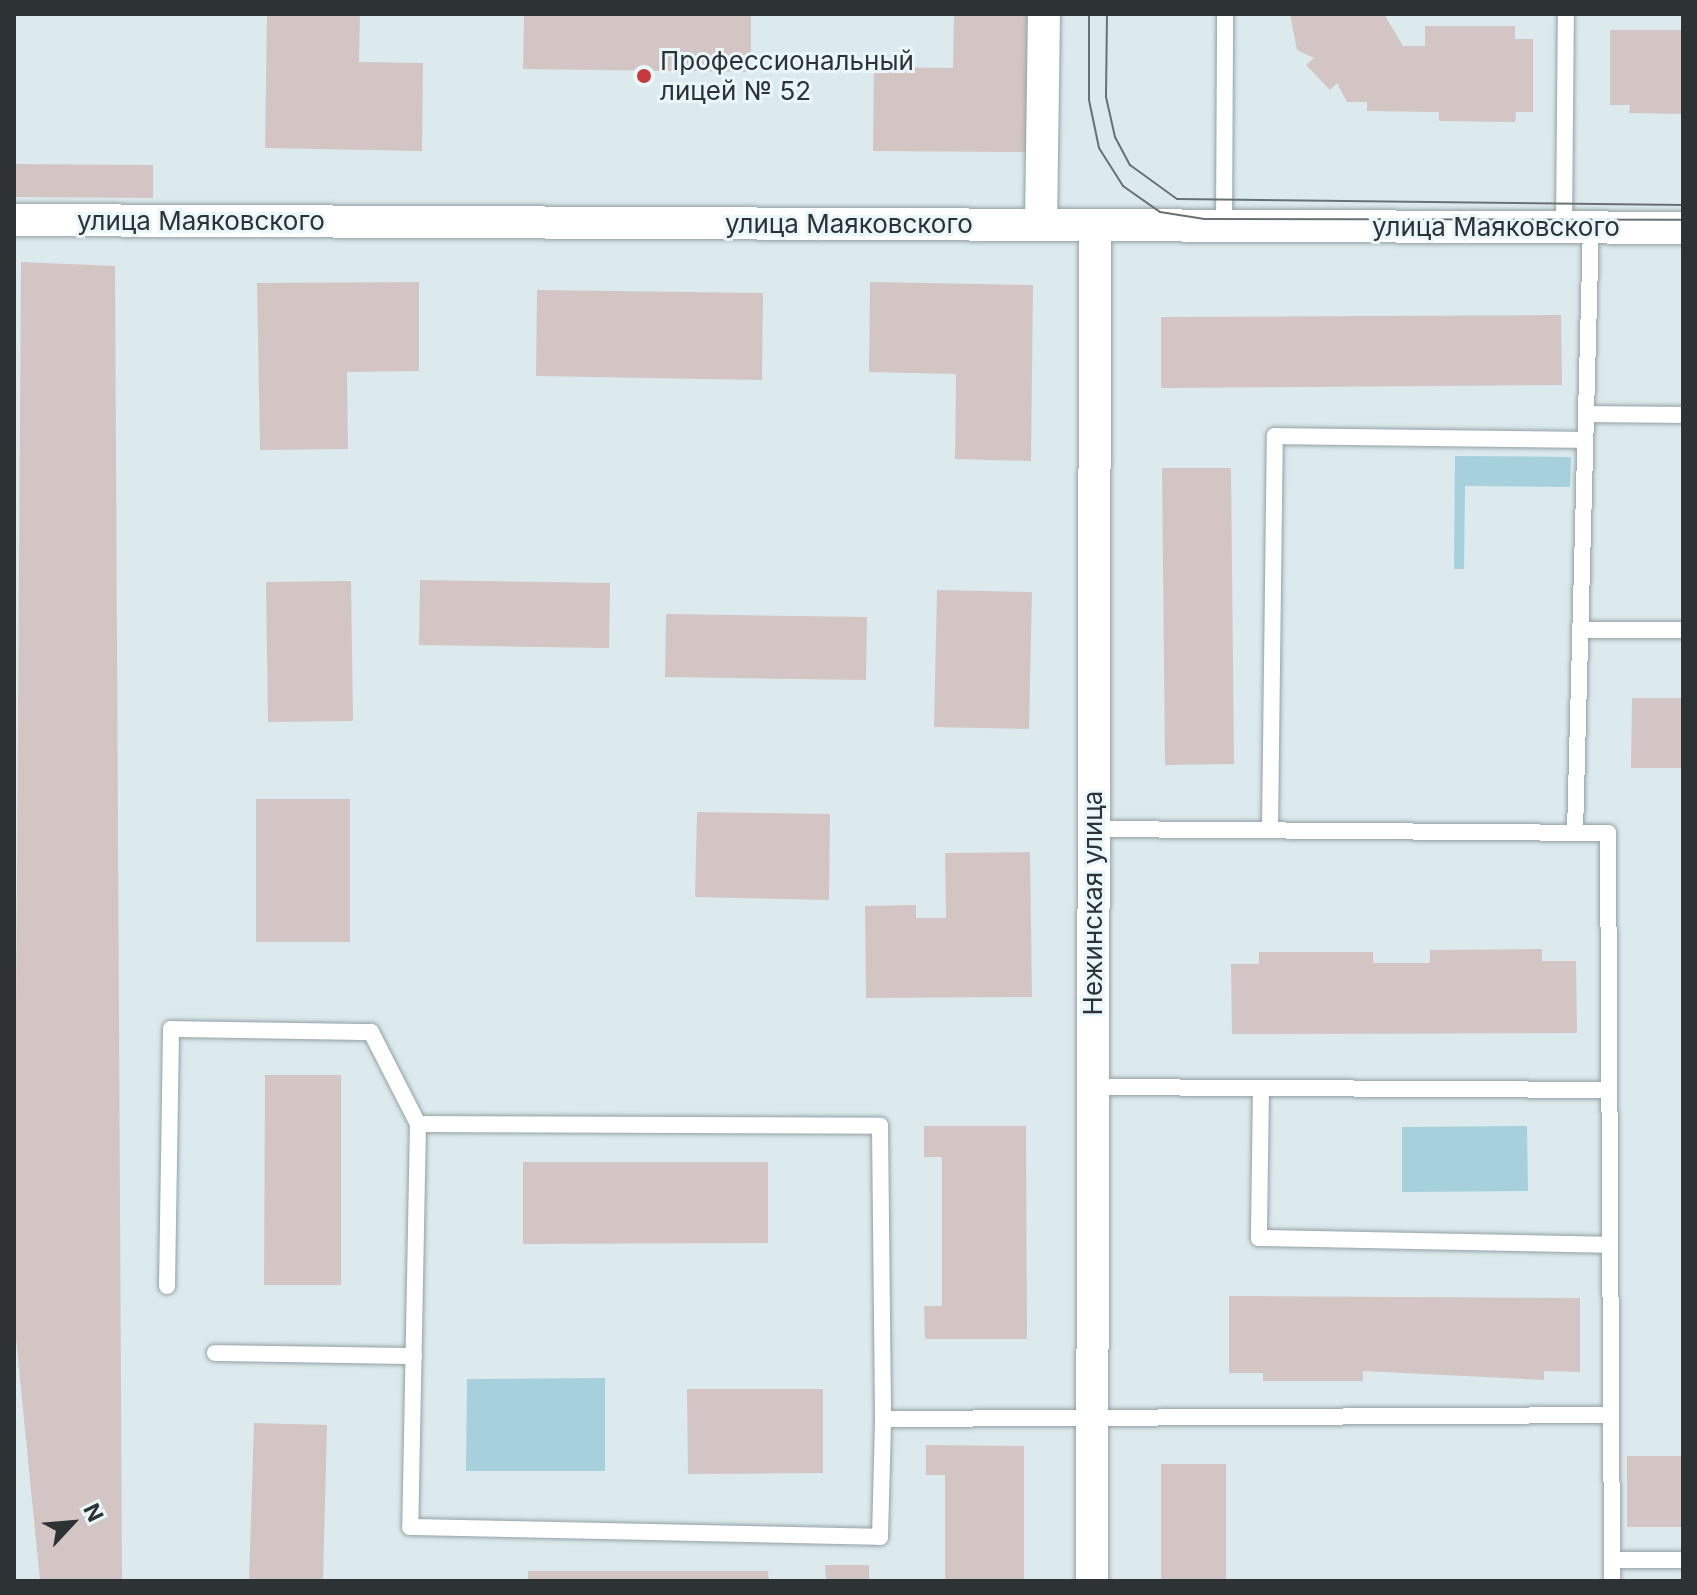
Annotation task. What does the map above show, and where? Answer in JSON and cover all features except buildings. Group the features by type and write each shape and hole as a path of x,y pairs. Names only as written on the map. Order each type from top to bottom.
{"street":[{"path":"1041,225 1044,14"},
{"name":"улица Маяковского","path":"14,220 1683,228"},
{"name":"Нежинская улица","path":"1092,1581 1095,225"}],"lane":[{"path":"1224,226 1225,14"},
{"path":"1566,14 1586,414 1575,832"},
{"path":"1586,414 1683,415"},
{"path":"1270,830 1275,436 1585,440"},
{"path":"1581,630 1683,630"},
{"path":"1093,829 1608,833 1612,1581"},
{"path":"167,1286 171,1029 371,1032 418,1124 410,1527 880,1537 883,1419 880,1126 418,1124"},
{"path":"1093,1087 1609,1090"},
{"path":"1261,1088 1259,1238 1610,1245"},
{"path":"215,1353 414,1356"},
{"path":"883,1419 1093,1421 1611,1415"},
{"path":"1612,1560 1683,1560"}],"shaded area":[{"path":"1455,456 1571,457 1570,487 1465,486 1464,569 1454,569"},
{"path":"1527,1126 1528,1191 1402,1192 1402,1127"},
{"path":"605,1378 605,1471 466,1471 467,1379"}],"tram line":[{"path":"1089,14 1089,100 1099,148 1123,186 1160,212 1204,219 1683,220"},
{"path":"1107,14 1106,97 1115,137 1130,165 1177,199 1683,205"}],"place":[{"name":"Профессиональный лицей № 52","path":"644,76"}]}
